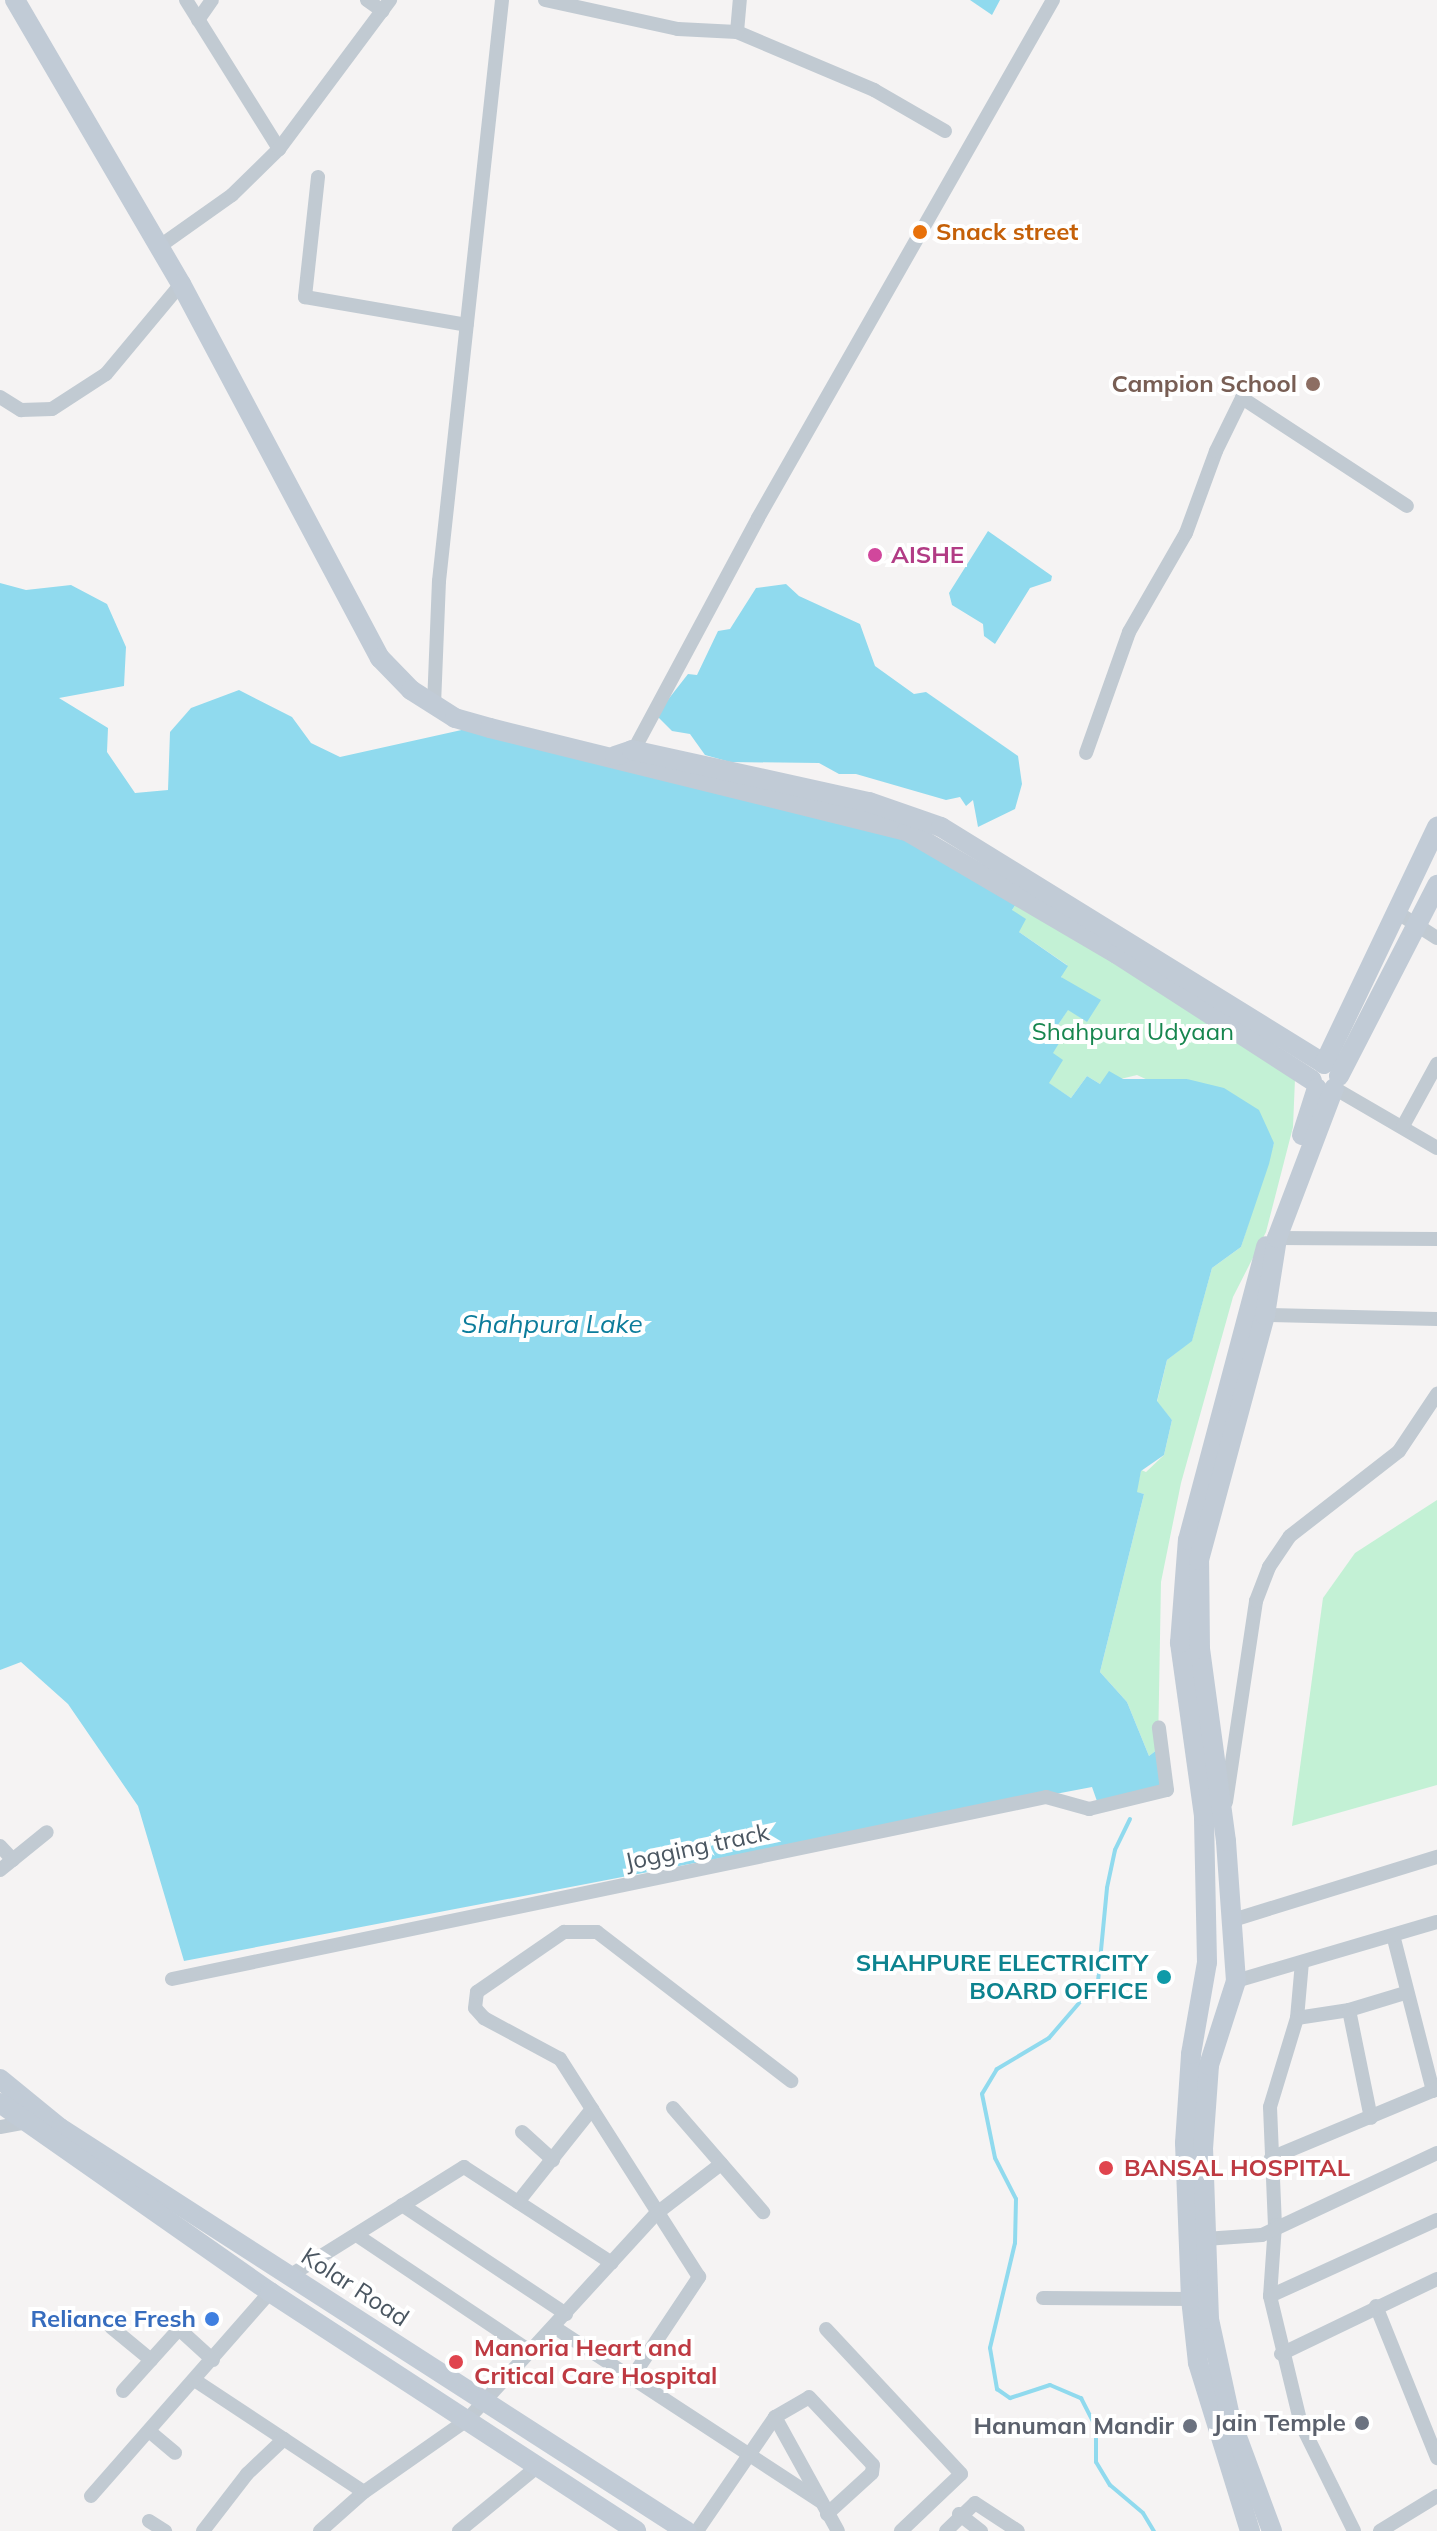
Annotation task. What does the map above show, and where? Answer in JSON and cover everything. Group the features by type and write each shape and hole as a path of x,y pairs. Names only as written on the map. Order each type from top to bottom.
{"street":[{"path":"15,0 160,246 380,658 434,705 490,728 625,757 869,802 941,827 1325,1079 1437,1148"},
{"path":"186,0 279,149"},
{"path":"198,20 212,0"},
{"path":"160,246 232,195 279,149 387,5 367,0"},
{"path":"434,705 439,581 502,0"},
{"path":"545,0 678,29 737,32 874,90 945,131"},
{"path":"737,32 740,0"},
{"path":"625,757 1053,0"},
{"path":"318,177 305,297 467,325"},
{"path":"0,397 21,410 52,409 106,374 181,284"},
{"path":"1086,753 1129,632 1186,533 1242,398 1407,506"},
{"path":"1272,2531 1231,2421 1209,2319 1203,2149 1209,2065 1236,1981 1233,1920 1180,1643 1188,1540 1249,1300 1325,1079 1395,911 1437,827"},
{"path":"1250,2531 1201,2375 1191,2299 1185,2143 1191,2054 1207,1962 1214,1819 1200,1649 1199,1560 1265,1315 1277,1238 1325,1079 1437,885"},
{"path":"1395,911 1437,938"},
{"path":"1403,1126 1437,1064"},
{"path":"1277,1238 1437,1239"},
{"path":"1265,1315 1437,1319"},
{"path":"1214,1819 1256,1601 1269,1567 1290,1536 1399,1451 1437,1394"},
{"name":"Jogging track","path":"172,1979 1046,1797 1089,1809 1167,1790 1159,1728"},
{"path":"0,1870 47,1832"},
{"path":"0,1846 13,1860"},
{"path":"1233,1920 1437,1857"},
{"path":"1236,1981 1437,1922"},
{"path":"631,2379 699,2277 560,2059 484,2018 475,2008 477,1992 564,1932 597,1932 791,2081"},
{"path":"1271,2158 1435,2090 1405,1993 1393,1935"},
{"path":"1302,1962 1297,2018 1270,2107 1275,2225 1270,2296 1281,2354 1301,2424 1354,2531"},
{"path":"1297,2018 1349,2010 1405,1993"},
{"path":"1349,2010 1371,2118"},
{"name":"Kolar Road","path":"0,2079 60,2128 686,2531"},
{"name":"Kolar Road","path":"0,2103 22,2123 219,2258 636,2531"},
{"path":"673,2108 763,2212"},
{"path":"518,2202 592,2109"},
{"path":"0,2127 22,2123"},
{"path":"522,2132 553,2160"},
{"path":"1205,2239 1262,2235 1275,2225 1437,2153"},
{"path":"320,2531 364,2492 467,2420 657,2213 721,2164"},
{"path":"291,2275 464,2167 612,2263"},
{"path":"402,2205 566,2314"},
{"path":"1270,2296 1437,2220"},
{"path":"358,2236 531,2352"},
{"path":"219,2258 232,2238"},
{"path":"1281,2354 1434,2280 1437,2296"},
{"path":"91,2496 196,2381 270,2292"},
{"path":"1043,2298 1191,2299"},
{"path":"1376,2306 1437,2458"},
{"path":"111,2327 151,2360"},
{"path":"554,2327 824,2508"},
{"path":"123,2391 179,2329 213,2360"},
{"path":"826,2329 961,2474 901,2531"},
{"path":"196,2381 364,2492"},
{"path":"697,2531 775,2417 809,2397 873,2465 872,2473 824,2508"},
{"path":"775,2417 838,2531"},
{"path":"149,2431 175,2453"},
{"path":"203,2531 247,2474 284,2439"},
{"path":"470,2528 538,2466"},
{"path":"1380,2531 1437,2496"},
{"path":"946,2531 959,2514 975,2503 1018,2531"},
{"path":"959,2514 981,2531"},
{"path":"149,2521 165,2531"}],"green space":[{"name":"Shahpura Udyaan","path":"1018,901 1295,1079 1293,1127 1266,1232 1233,1297 1181,1483 1161,1582 1158,1749 1149,1756 1127,1702 1100,1672 1144,1494 1136,1492 1141,1470 1146,1472 1164,1455 1172,1420 1157,1402 1167,1360 1192,1340 1212,1268 1241,1247 1274,1143 1187,1079 1150,1081 1137,1075 1100,1084 1087,1076 1071,1098 1048,1083 1052,1035 1068,1009 1087,1022 1061,976 1067,965 1019,932 1012,910"},
{"path":"1437,1500 1437,1785 1292,1826 1323,1598 1355,1553"}],"water":[{"path":"970,0 1000,0 992,15"},
{"path":"988,531 1052,576 1051,581 1030,588 995,644 984,636 983,624 952,605 949,593"},
{"name":"Shahpura Lake","path":"0,583 26,590 71,585 107,604 126,647 124,686 59,698 108,728 107,752 135,793 168,790 170,732 191,708 239,690 292,717 311,743 340,757 466,729 907,839 1018,901 1012,910 1026,919 1019,932 1068,966 1061,977 1101,1000 1087,1022 1068,1010 1052,1034 1061,1040 1053,1053 1063,1060 1049,1083 1071,1098 1087,1076 1100,1084 1109,1071 1123,1079 1187,1079 1224,1088 1259,1110 1274,1143 1269,1164 1241,1247 1212,1268 1192,1341 1167,1360 1157,1401 1172,1420 1164,1455 1141,1471 1137,1492 1144,1494 1100,1672 1127,1702 1149,1756 1158,1749 1162,1786 1098,1804 1092,1787 184,1961 138,1806 68,1704 21,1662 0,1670"},
{"path":"786,584 799,596 860,624 875,666 914,694 926,692 1018,756 1022,784 1015,809 978,827 973,800 966,806 960,797 946,800 856,774 839,774 819,763 730,762 705,755 690,734 672,731 656,715 688,674 697,675 718,631 730,629 756,588"}],"waterway":[{"path":"1130,1819 1115,1850 1107,1888 1098,1981 1049,2038 997,2069 982,2094 995,2158 1016,2199 1015,2243 990,2348 997,2389 1010,2398 1050,2385 1081,2398 1096,2427 1096,2462 1110,2485 1143,2513 1154,2531"}],"place":[{"name":"Snack street","path":"920,232"},
{"name":"Campion School","path":"1313,384"},
{"name":"AISHE","path":"875,555"},
{"name":"SHAHPURE ELECTRICITY BOARD OFFICE","path":"1164,1977"},
{"name":"BANSAL HOSPITAL","path":"1106,2168"},
{"name":"Reliance Fresh","path":"212,2319"},
{"name":"Manoria Heart and Critical Care Hospital","path":"456,2362"},
{"name":"Jain Temple","path":"1362,2423"},
{"name":"Hanuman Mandir","path":"1190,2426"}]}
